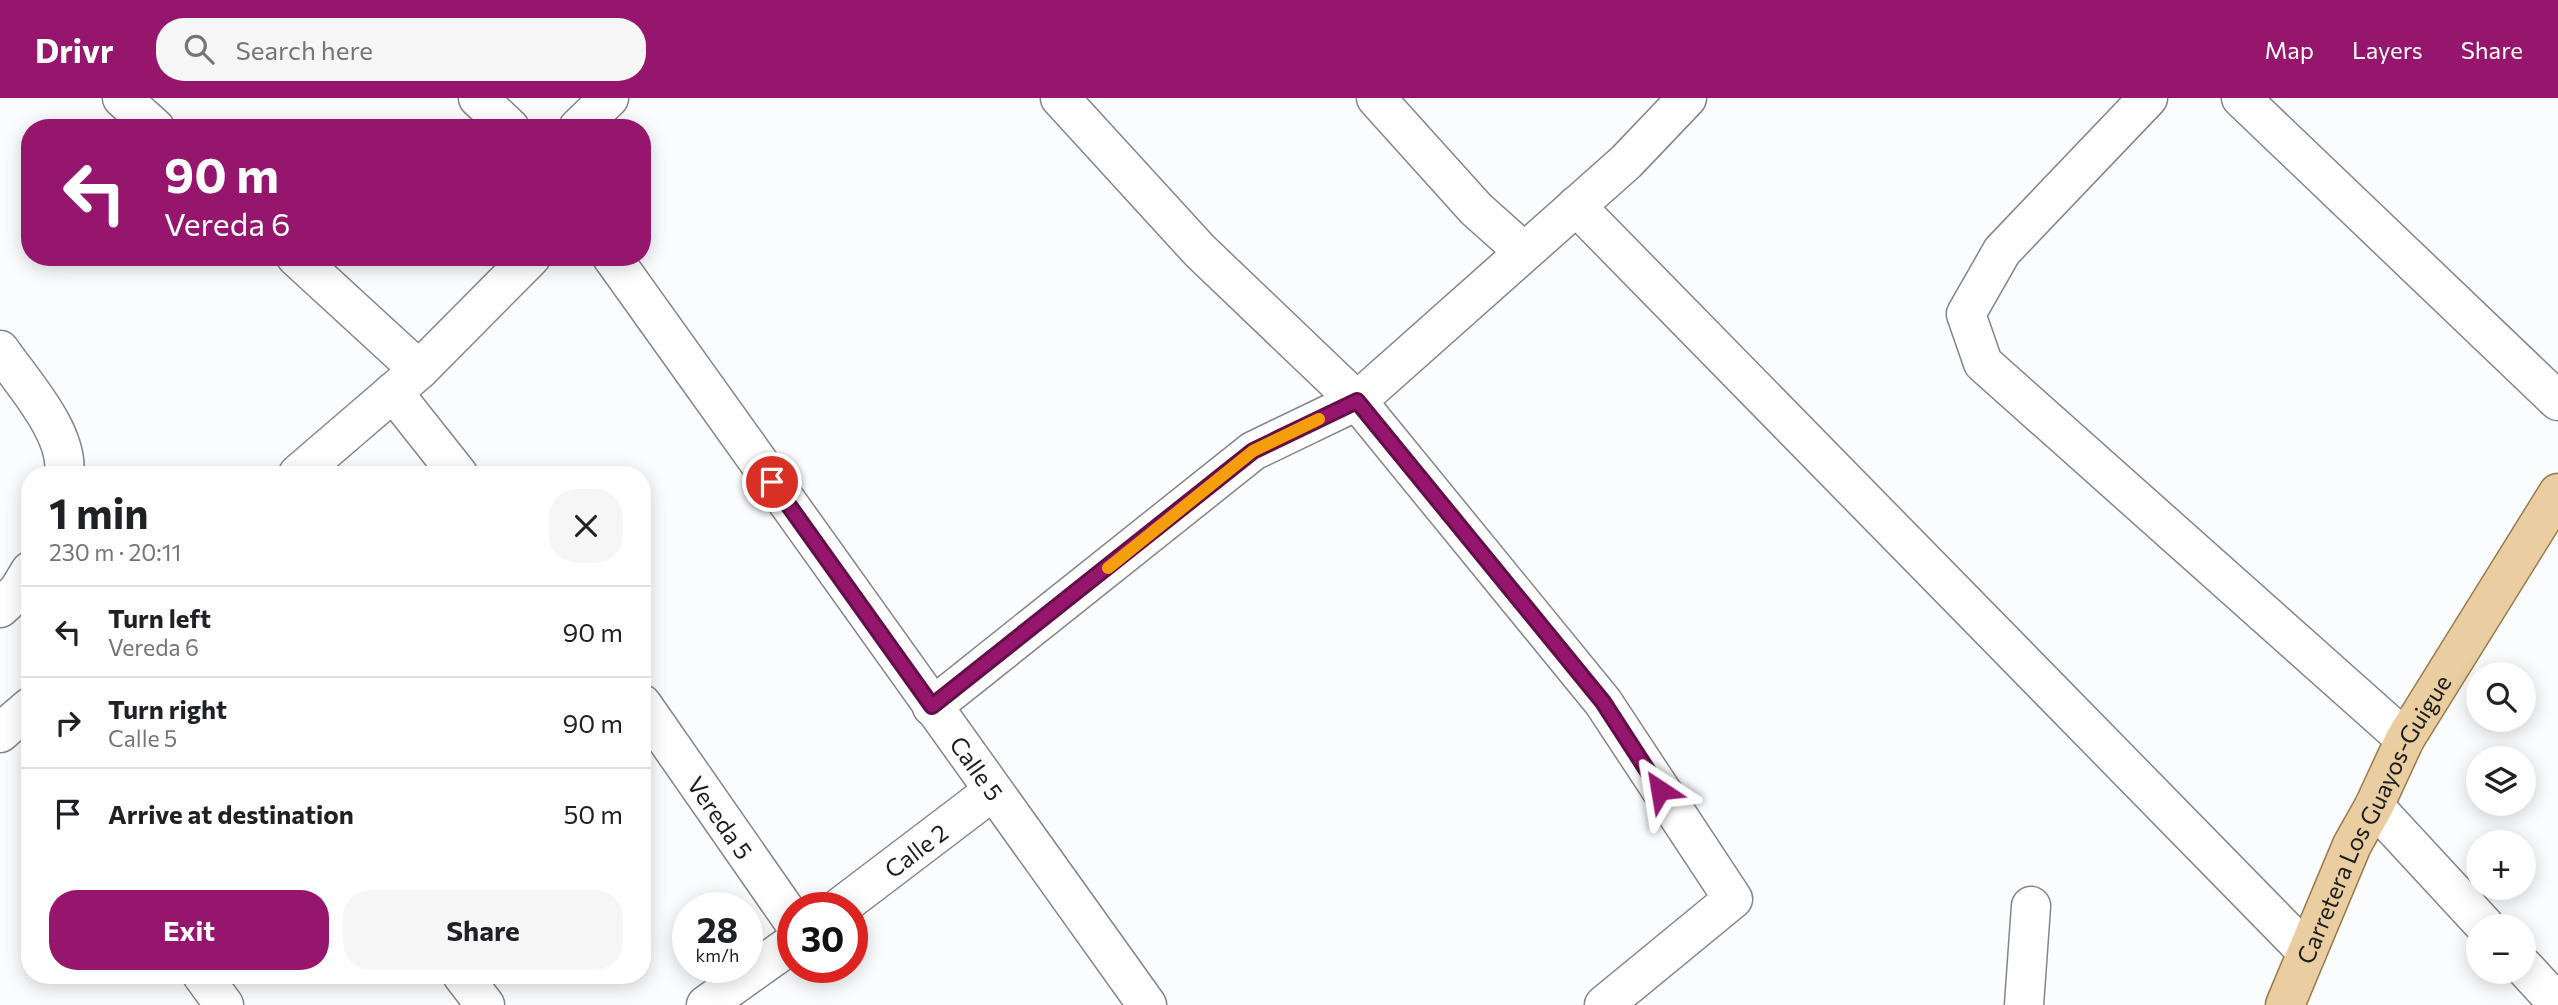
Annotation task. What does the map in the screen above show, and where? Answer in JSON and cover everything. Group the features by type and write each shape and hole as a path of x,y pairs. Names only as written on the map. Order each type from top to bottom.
{"main road":[{"name":"Carretera Los Guayos-Guigue","path":"2285,1005 2352,845 2374,806 2405,739 2557,498"}],"street":[{"path":"122,98 145,119"},
{"path":"478,98 500,119"},
{"path":"587,119 609,98"},
{"path":"1060,98 1200,251 1357,401 1603,702 1732,899 1604,1005"},
{"path":"1376,98 1476,209 1523,251"},
{"path":"932,706 1253,451 1357,401 1626,162 1687,98"},
{"path":"2241,98 2558,401"},
{"path":"2131,104 2002,251 1966,314 1983,363 2405,739"},
{"path":"1576,206 2307,952"},
{"path":"304,266 406,381 454,466"},
{"path":"307,466 406,381 522,266"},
{"name":"Calle 5","path":"618,266 993,791 1130,999"},
{"path":"0,350 54,428 66,461 65,466"},
{"path":"0,608 21,586"},
{"name":"Vereda 5","path":"651,722 777,899"},
{"name":"Calle 2","path":"860,892 993,791"},
{"path":"2374,806 2474,914"},
{"path":"2024,1005 2031,906"},
{"path":"706,1005 777,954"},
{"path":"2536,980 2558,1004"},
{"path":"209,984 224,1005"},
{"path":"469,984 485,1005"}],"slow traffic":[{"path":"1108,568 1253,451 1319,419"}],"route":[{"path":"772,482 932,706 1253,451 1357,401 1603,702 1660,790"}]}
